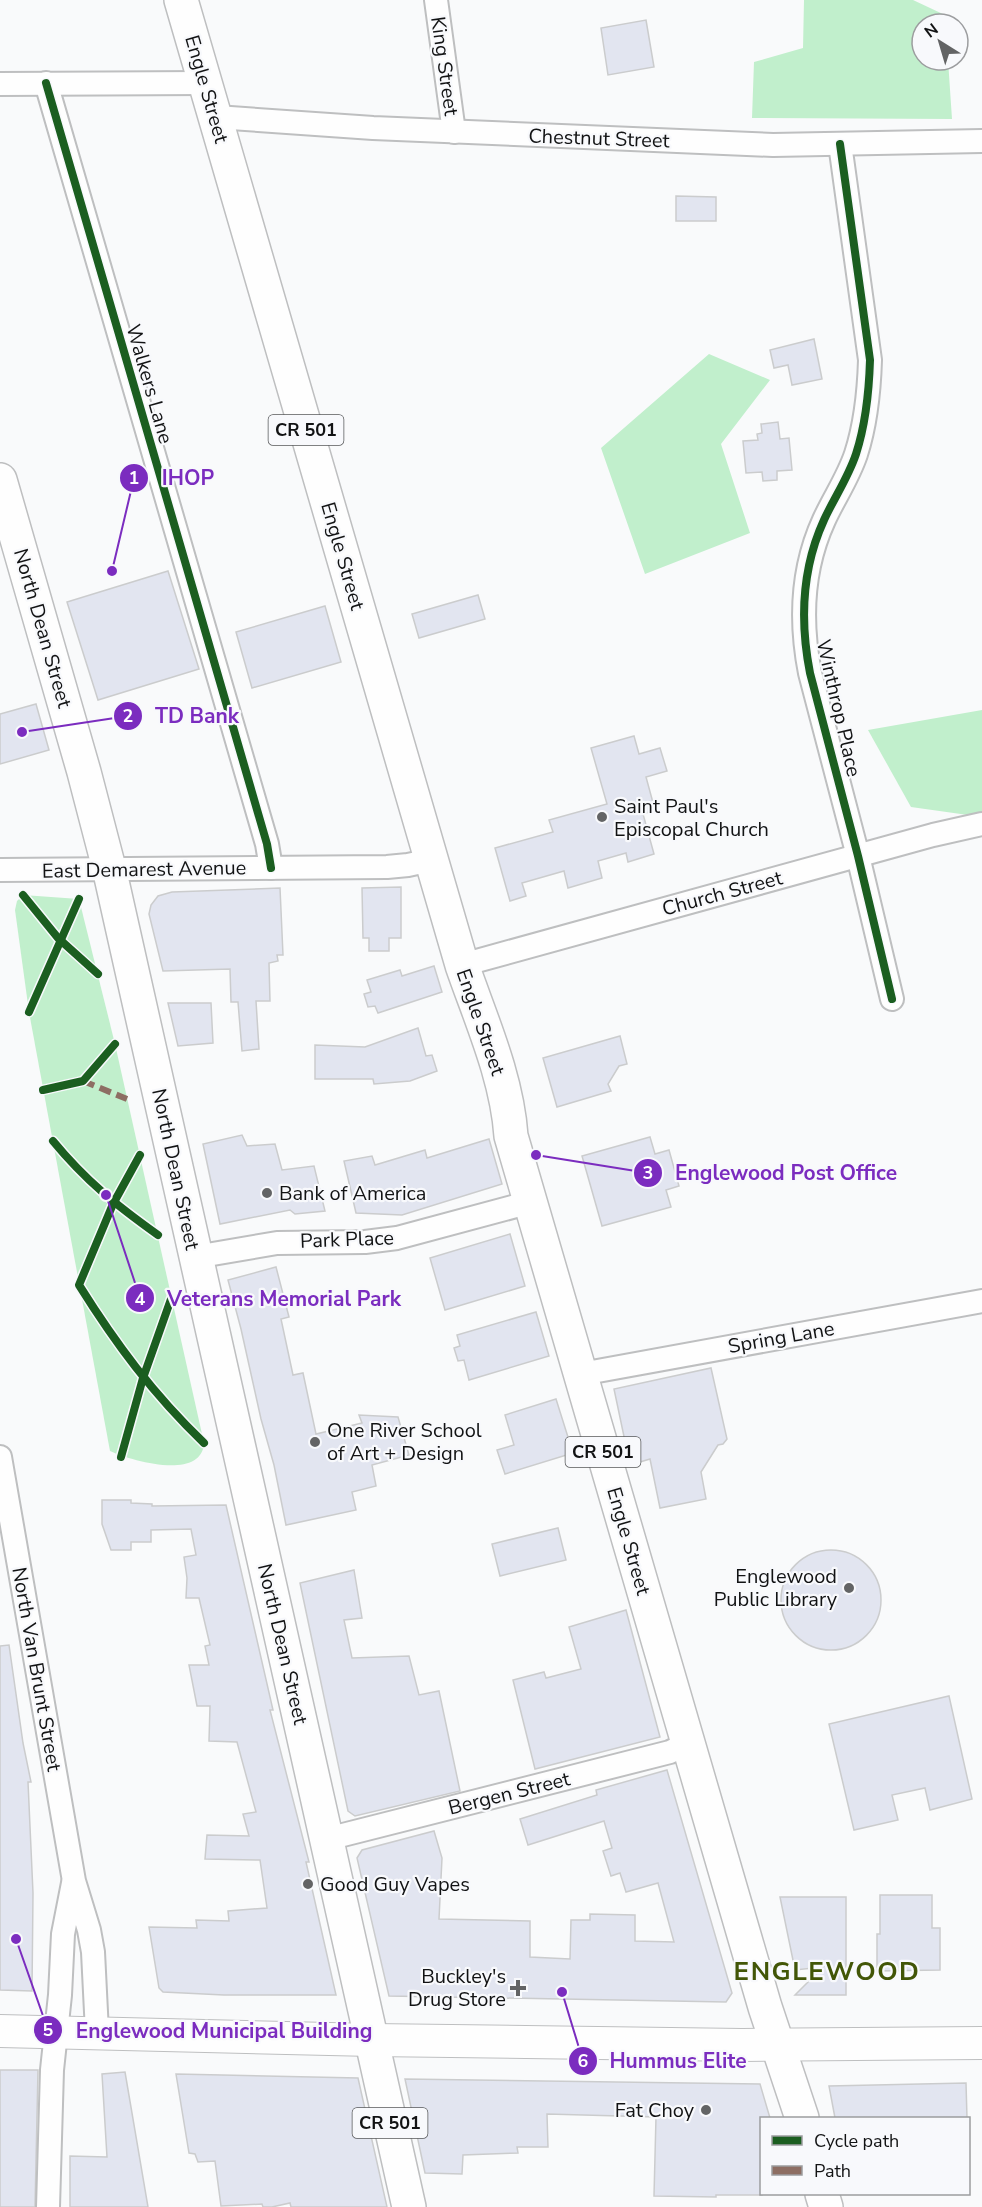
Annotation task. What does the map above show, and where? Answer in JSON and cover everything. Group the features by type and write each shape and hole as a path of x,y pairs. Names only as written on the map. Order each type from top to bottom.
{"main road":[{"name":"Engle Street","path":"181,0 431,860 510,1110 511,1136 778,2044"},
{"name":"North Dean Street","path":"0,480 110,868 195,1257 372,2040"},
{"path":"0,2031 372,2040 778,2044 982,2043"},
{"name":"CR 501","path":"372,2040 409,2207"},
{"name":"CR 501","path":"778,2044 802,2117"}],"street":[{"name":"King Street","path":"436,0 454,132"},
{"name":"Walkers Lane","path":"46,83 267,844 271,868"},
{"path":"0,84 205,83"},
{"name":"Chestnut Street","path":"216,117 454,132 773,145 982,141"},
{"name":"Winthrop Place","path":"840,144 870,360 869,396 864,426 855,456 823,521 812,552 805,584 803,616 810,672 858,856 892,999"},
{"name":"Church Street","path":"462,964 933,835 982,824"},
{"name":"East Demarest Avenue","path":"0,870 395,867 431,860"},
{"name":"Park Place","path":"195,1257 277,1243 365,1242 397,1238 531,1202"},
{"name":"Spring Lane","path":"581,1374 982,1300"},
{"name":"North Van Brunt Street","path":"0,1457 3,1489 74,1881 89,1930 97,2032"},
{"name":"Bergen Street","path":"327,1839 670,1752 688,1743"},
{"name":"North Van Brunt Street","path":"48,2207 52,2070 63,1934 74,1881"}],"green space":[{"path":"804,0 913,0 939,12 910,12 910,72 949,72 952,119 752,118 754,62 803,48"},
{"path":"709,354 770,380 721,444 750,533 645,574 601,448"},
{"path":"982,710 982,817 911,807 868,730"},
{"path":"23,895 79,899 115,1044 204,1443 200,1455 191,1462 179,1465 148,1463 110,1451 29,1012 15,910 17,901"}],"building":[{"path":"646,20 654,67 608,75 601,28"},
{"path":"676,196 716,197 716,221 676,221"},
{"path":"814,339 822,379 792,385 788,365 774,368 770,350"},
{"path":"778,422 780,439 789,438 792,470 777,471 777,480 763,481 762,472 746,473 743,441 758,440 757,434 762,433 761,424"},
{"path":"168,571 199,669 98,700 67,602"},
{"path":"478,595 485,619 419,638 412,614"},
{"path":"325,606 341,662 252,688 236,632"},
{"path":"36,704 49,750 0,764 0,714"},
{"name":"Saint Paul's Episcopal Church","path":"634,736 639,754 660,748 667,771 646,777 655,810 643,814 654,854 628,862 626,853 598,861 602,878 568,888 564,871 522,883 526,896 510,901 495,848 553,832 549,820 607,804 591,748"},
{"path":"401,887 401,938 389,938 389,951 369,951 369,938 363,938 362,888"},
{"path":"280,888 283,955 277,955 278,961 269,963 270,1001 256,1001 259,1049 242,1051 238,1002 231,1002 230,969 163,971 149,914 151,905 158,896 172,892"},
{"path":"434,966 442,992 378,1013 375,1006 368,1007 364,994 371,992 367,980 400,970 402,976"},
{"path":"168,1003 211,1003 213,1043 178,1046"},
{"path":"418,1028 426,1056 432,1055 437,1071 410,1081 374,1084 373,1079 315,1079 315,1045 365,1047"},
{"path":"620,1036 627,1064 619,1066 608,1084 611,1091 557,1107 543,1058"},
{"name":"Bank of America","path":"242,1135 247,1146 275,1144 282,1170 314,1166 325,1211 295,1214 290,1210 220,1224 203,1144"},
{"path":"650,1137 655,1154 669,1150 679,1186 666,1190 671,1207 602,1226 582,1156"},
{"path":"489,1139 502,1184 402,1215 356,1213 344,1161 372,1156 375,1165 425,1150 427,1158"},
{"path":"510,1234 525,1286 445,1310 430,1258"},
{"path":"276,1267 289,1317 281,1319 293,1375 303,1373 316,1434 362,1423 359,1415 398,1417 409,1455 372,1465 376,1486 352,1492 356,1510 286,1525 274,1465 228,1280"},
{"path":"536,1312 549,1356 469,1380 464,1360 458,1361 454,1348 460,1346 457,1335"},
{"path":"711,1368 727,1439 723,1444 718,1445 701,1472 706,1499 660,1508 650,1459 630,1465 614,1389"},
{"path":"556,1399 573,1453 505,1474 497,1450 514,1445 505,1415"},
{"path":"102,1500 131,1500 131,1503 152,1504 152,1506 226,1505 273,1710 270,1710 309,1862 306,1862 336,1995 224,1995 163,1992 159,1988 149,1927 197,1928 196,1920 229,1921 228,1911 267,1908 260,1860 205,1859 207,1835 249,1836 243,1814 256,1812 237,1742 209,1741 210,1706 197,1706 189,1665 209,1665 205,1646 210,1645 199,1598 186,1598 187,1578 184,1557 196,1555 191,1529 151,1530 151,1542 131,1542 131,1550 111,1550 102,1524"},
{"path":"558,1528 566,1560 500,1576 492,1544"},
{"path":"831,1550 850,1554 866,1565 877,1581 881,1600 877,1619 866,1635 850,1646 831,1650 812,1646 796,1635 785,1619 781,1600 785,1581 796,1565 812,1554"},
{"path":"354,1570 362,1618 344,1620 352,1658 409,1656 419,1695 439,1691 460,1791 355,1816 348,1811 300,1583"},
{"path":"626,1610 660,1737 535,1769 513,1680 544,1672 546,1678 581,1669 569,1627"},
{"path":"9,1645 31,1782 28,1782 33,1893 32,1991 0,1990 0,1646"},
{"path":"949,1696 972,1799 930,1810 925,1788 892,1795 898,1820 854,1830 829,1724"},
{"path":"667,1770 732,1993 726,2002 389,1996 357,1858 362,1850 434,1831 442,1858 439,1919 530,1921 530,1957 570,1959 571,1920 590,1920 590,1914 635,1915 635,1941 674,1942 658,1883 626,1892 620,1873 611,1876 603,1851 612,1848 604,1821 528,1845 520,1819 597,1795 596,1790"},
{"path":"880,1895 932,1895 932,1928 940,1928 940,1970 877,1971"},
{"path":"780,1897 846,1897 846,1995 795,1995 823,1967 795,1970"},
{"path":"0,2070 38,2070 35,2207 0,2207"},
{"path":"125,2072 148,2207 70,2207 70,2156 107,2157 102,2074"},
{"path":"176,2074 358,2078 387,2207 291,2207 290,2203 272,2207 263,2207 262,2204 221,2206 215,2161 198,2162 195,2154 189,2153"},
{"path":"405,2079 760,2084 770,2117 760,2117 760,2195 654,2196 656,2117 547,2114 548,2147 517,2147 518,2153 463,2155 462,2174 425,2173"},
{"path":"966,2083 967,2117 835,2117 829,2086"}],"marked path":[{"path":"83,1081 127,1099"}],"cycle path":[{"path":"46,83 267,844 271,868"},
{"path":"840,144 870,360 869,384 865,419 856,454 824,520 811,557 805,595 805,634 810,673 858,856 892,999"},
{"path":"23,895 58,938 98,974"},
{"path":"29,1012 79,899"},
{"path":"43,1090 83,1081 115,1044"},
{"path":"53,1141 102,1192 158,1235"},
{"path":"140,1155 113,1204 79,1285 136,1368 168,1406 204,1443"},
{"path":"121,1457 143,1378 171,1299"}],"place":[{"name":"IHOP","path":"112,571"},
{"name":"TD Bank","path":"22,732"},
{"name":"Saint Paul's Episcopal Church","path":"602,817"},
{"name":"Englewood Post Office","path":"536,1155"},
{"name":"Bank of America","path":"267,1193"},
{"name":"Veterans Memorial Park","path":"106,1195"},
{"name":"One River School of Art + Design","path":"315,1442"},
{"name":"Englewood Public Library","path":"849,1588"},
{"name":"Good Guy Vapes","path":"308,1884"},
{"name":"Englewood Municipal Building","path":"16,1939"},
{"name":"Buckley's Drug Store","path":"518,1988"},
{"name":"Hummus Elite","path":"562,1992"},
{"name":"Fat Choy","path":"706,2110"}],"district":[{"name":"ENGLEWOOD","path":"827,1971"}]}
